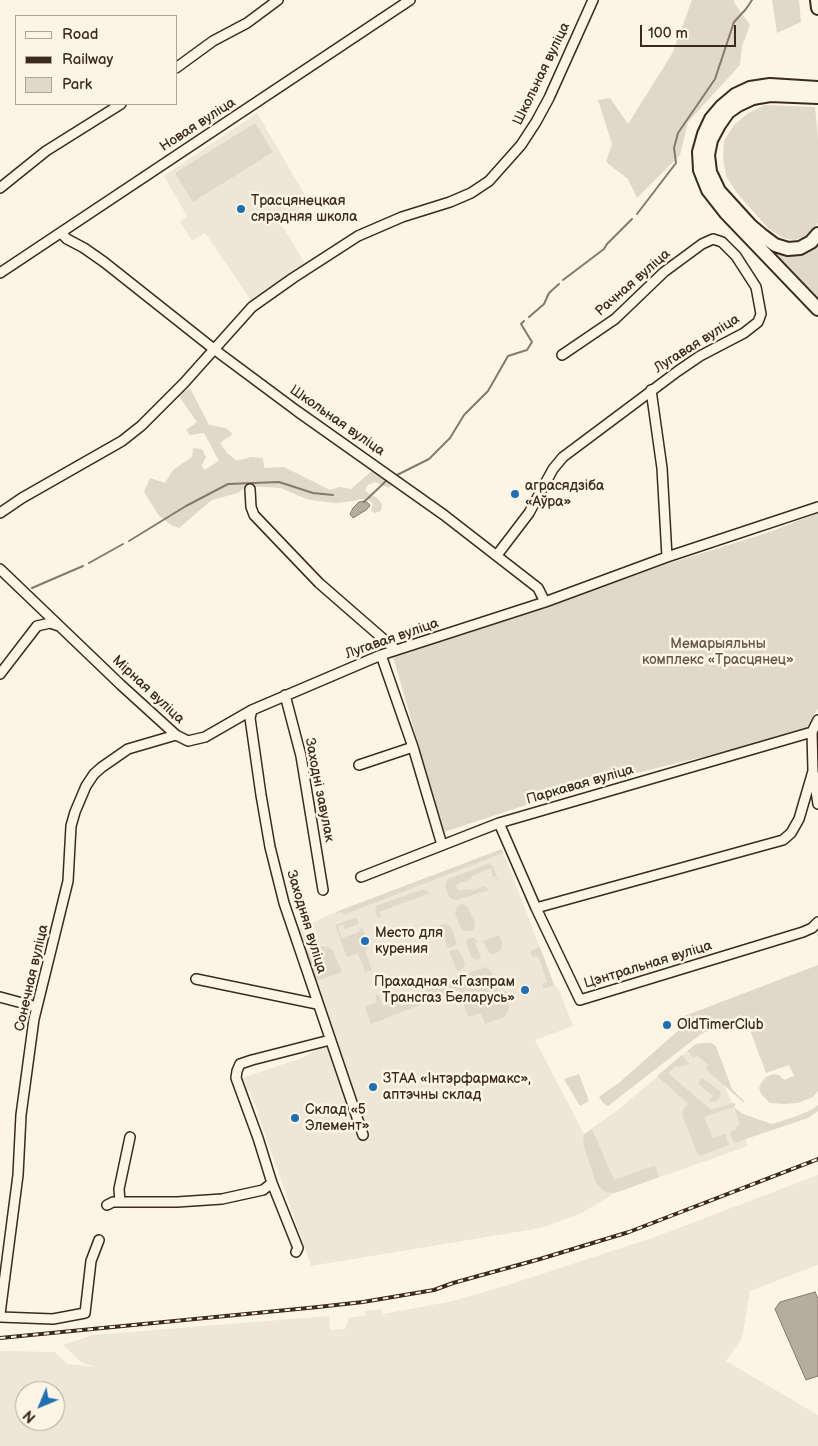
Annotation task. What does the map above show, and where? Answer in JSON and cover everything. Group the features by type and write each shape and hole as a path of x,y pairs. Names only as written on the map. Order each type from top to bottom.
{"highway":[{"path":"817,0 818,8"},
{"path":"818,97 770,85 750,88 735,95 711,119 699,152 700,170 708,190 726,213 818,309"},
{"path":"818,88 753,98 738,105 728,112 719,125 711,140 708,156 710,172 719,192 750,225 775,245 788,249 800,248 811,242 818,234"}],"street":[{"path":"178,67 213,41 246,23 278,0"},
{"name":"Новая вуліца","path":"0,273 410,0"},
{"name":"Школьная вуліца","path":"0,513 22,498 122,441 156,412 252,308 358,236 402,217 472,193 489,181 521,144 536,122 549,98 593,0"},
{"path":"0,188 46,151 119,105"},
{"path":"61,233 67,239 104,262 215,350"},
{"name":"Рачная вуліца","path":"562,354 615,319 664,272 702,244 712,239 722,242 736,256 756,287 761,314 758,322"},
{"name":"Лугавая вуліца","path":"497,555 529,512 558,461 690,362 744,333 758,322"},
{"name":"Школьная вуліца","path":"215,350 497,555"},
{"name":"Лугавая вуліца","path":"652,390 662,468 667,557"},
{"path":"250,489 251,507 254,515 320,583 396,650"},
{"name":"Лугавая вуліца","path":"252,710 381,655 545,602 667,557 818,508"},
{"path":"497,555 538,588 545,602"},
{"name":"Мірная вуліца","path":"0,569 121,685 176,735 188,742 199,740 252,710"},
{"path":"0,674 48,614"},
{"path":"37,626 50,623 62,627"},
{"path":"381,655 413,747 442,845"},
{"name":"Заходні завулак","path":"284,695 301,756 323,890"},
{"name":"Заходняя вуліца","path":"252,710 250,718 270,847 284,903 363,1135"},
{"path":"818,720 812,732 813,771 818,804"},
{"name":"Паркавая вуліца","path":"361,877 499,823 812,732"},
{"name":"Сонечная вуліца","path":"0,1315 18,1174 21,1115 37,1007 68,881 71,826 86,786 94,774 121,753 136,746 176,735"},
{"path":"359,765 413,747"},
{"path":"536,908 783,840 792,833 799,819 813,771"},
{"name":"Цэнтральная вуліца","path":"499,823 536,908 580,1000 803,932 818,922"},
{"path":"196,979 317,1004"},
{"path":"0,997 37,1007"},
{"path":"296,1252 298,1248 272,1183 236,1078 237,1071 240,1064 252,1060 330,1040"},
{"path":"120,1202 119,1190 130,1137"},
{"path":"107,1205 113,1202 176,1202 222,1199 263,1190 272,1183"},
{"path":"0,1315 53,1319 85,1314 91,1261 99,1240"}],"shaded area":[{"name":"Трасцянецкая сярэдняя школа","path":"257,113 309,202 280,222 305,263 251,300 205,233 192,241 180,222 187,216 164,176"},
{"path":"365,501 370,506 353,518 350,514 353,508 359,502"},
{"path":"502,849 554,984 560,992 573,1026 535,1040 584,1134 619,1109 696,1044 724,1086 734,1106 748,1146 615,1193 582,1213 541,1228 311,1266 250,1091 247,1092 242,1078 302,1058 328,1043 289,933 331,914"},
{"path":"818,1175 818,1265 750,1291 742,1338 726,1361 818,1415 818,1446 0,1446 0,1351 55,1352 67,1364 96,1367 81,1362 63,1345 93,1335 329,1316 330,1330 345,1329 349,1318 366,1315 365,1311 382,1309 383,1314 453,1301 655,1237"},
{"path":"815,1292 818,1299 818,1376 806,1380 775,1309 780,1302"}],"green space":[{"path":"692,0 734,0 750,25 742,46 740,65 688,122 680,155 637,198 628,179 606,162 612,144 598,100 610,98 628,124 672,54"},
{"path":"772,0 799,0 801,22 777,33"},
{"path":"764,105 815,107 818,138 818,223 806,237 794,240 783,238 768,228 737,193 726,176 723,158 724,141 734,125 747,114"},
{"path":"255,123 273,152 193,202 175,173"},
{"path":"818,244 818,300 768,248 789,254 805,253"},
{"path":"190,388 209,425 226,428 233,434 220,443 227,453 237,461 251,457 263,458 264,468 284,467 330,490 339,487 351,489 373,470 392,484 389,488 375,482 368,485 365,491 377,498 382,504 381,511 375,513 371,511 373,504 369,500 360,499 336,503 317,501 306,499 281,488 247,486 238,493 212,500 179,528 171,525 159,516 144,492 150,478 165,483 173,470 192,457 193,448 202,449 206,457 202,465 204,470 219,461 204,433 190,435 186,430 197,422 178,395"},
{"name":"Мемарыяльны комплекс «Трасцянец»","path":"818,513 818,708 804,732 584,786 444,832 393,657 552,605 664,565 767,533"},
{"path":"502,849 503,853 343,915 342,912 336,914 336,912"},
{"path":"490,863 498,879 497,880 496,876 493,877 491,868 457,884 456,888 461,891 471,889 472,891 484,886 489,890 456,900 450,898 445,886 448,879"},
{"path":"424,889 430,893 379,912 381,918 375,912 376,906"},
{"path":"462,904 467,906 475,923 474,929 471,931 465,931 461,928 455,913 457,907"},
{"path":"355,918 358,919 359,924 345,929 343,925 339,926 339,932 342,938 360,932 359,929 362,928 369,944 365,951 372,970 365,972 358,953 347,957 335,925"},
{"path":"446,924 451,927 456,941 455,946 448,948 440,925"},
{"path":"499,935 502,942 501,950 495,954 490,954 483,941"},
{"path":"474,937 478,942 475,943 481,957 477,960 472,958 466,943 469,938"},
{"path":"320,946 328,947 333,951 342,972 317,981 306,952"},
{"path":"540,947 554,985 544,989 542,984 547,982 538,956 533,957 530,951"},
{"path":"457,949 462,955 465,964 463,969 457,971 449,951"},
{"path":"818,965 818,1091 813,1097 798,1103 784,1104 770,1103 761,1094 759,1088 766,1077 773,1074 779,1075 784,1080 794,1076 789,1065 766,1073 745,1016 701,1034 608,1106 599,1097 620,1082 680,1029 679,1018"},
{"path":"485,967 491,971 499,993 505,991 509,1002 509,1009 504,1017 485,1024 481,1013 468,1017 459,990 371,1024 365,1007 377,1002 375,996 379,995 383,1006"},
{"path":"711,1043 716,1046 732,1089 744,1103 706,1069 708,1065 697,1055 694,1058 687,1051 696,1044"},
{"path":"682,1055 689,1063 688,1065 675,1067 668,1073 711,1110 733,1103 736,1104 734,1107 704,1117 713,1138 725,1134 729,1145 700,1156 697,1153 682,1115 688,1103 657,1076"},
{"path":"579,1074 589,1101 580,1106 564,1079"},
{"path":"702,1078 720,1091 721,1096 718,1100 709,1101 713,1096 698,1083"},
{"path":"818,1105 818,1111 808,1118 734,1143 730,1132 737,1129 736,1127 740,1125 734,1107 743,1114 772,1124 797,1116"},
{"path":"592,1129 614,1180 653,1166 656,1167 659,1177 615,1193 605,1192 596,1183 583,1143 584,1135"}],"waterway":[{"path":"637,214 676,163 674,148 678,133 715,79 734,22 752,0"},
{"path":"563,280 604,249 632,219"},
{"path":"529,317 544,304 549,293 559,284"},
{"path":"397,475 429,459 450,438 464,415 488,391 508,356 527,350 532,342 521,324 524,321"},
{"path":"364,502 387,480"},
{"path":"129,541 186,506 228,484 279,482 313,493 333,495"},
{"path":"89,563 123,544"},
{"path":"32,588 83,566"}],"railway":[{"path":"0,1338 318,1307 363,1302 434,1290 629,1232 818,1159"}],"place":[{"name":"Трасцянецкая сярэдняя школа","path":"241,209"},
{"name":"аграсядзіба «Аўра»","path":"515,494"},
{"name":"Место для курения","path":"365,941"},
{"name":"Прахадная «Газпрам Трансгаз Беларусь»","path":"525,990"},
{"name":"OldTimerClub","path":"667,1025"},
{"name":"ЗТАА «Інтэрфармакс», аптэчны склад","path":"373,1087"},
{"name":"Склад «5 Элемент»","path":"295,1118"}]}
